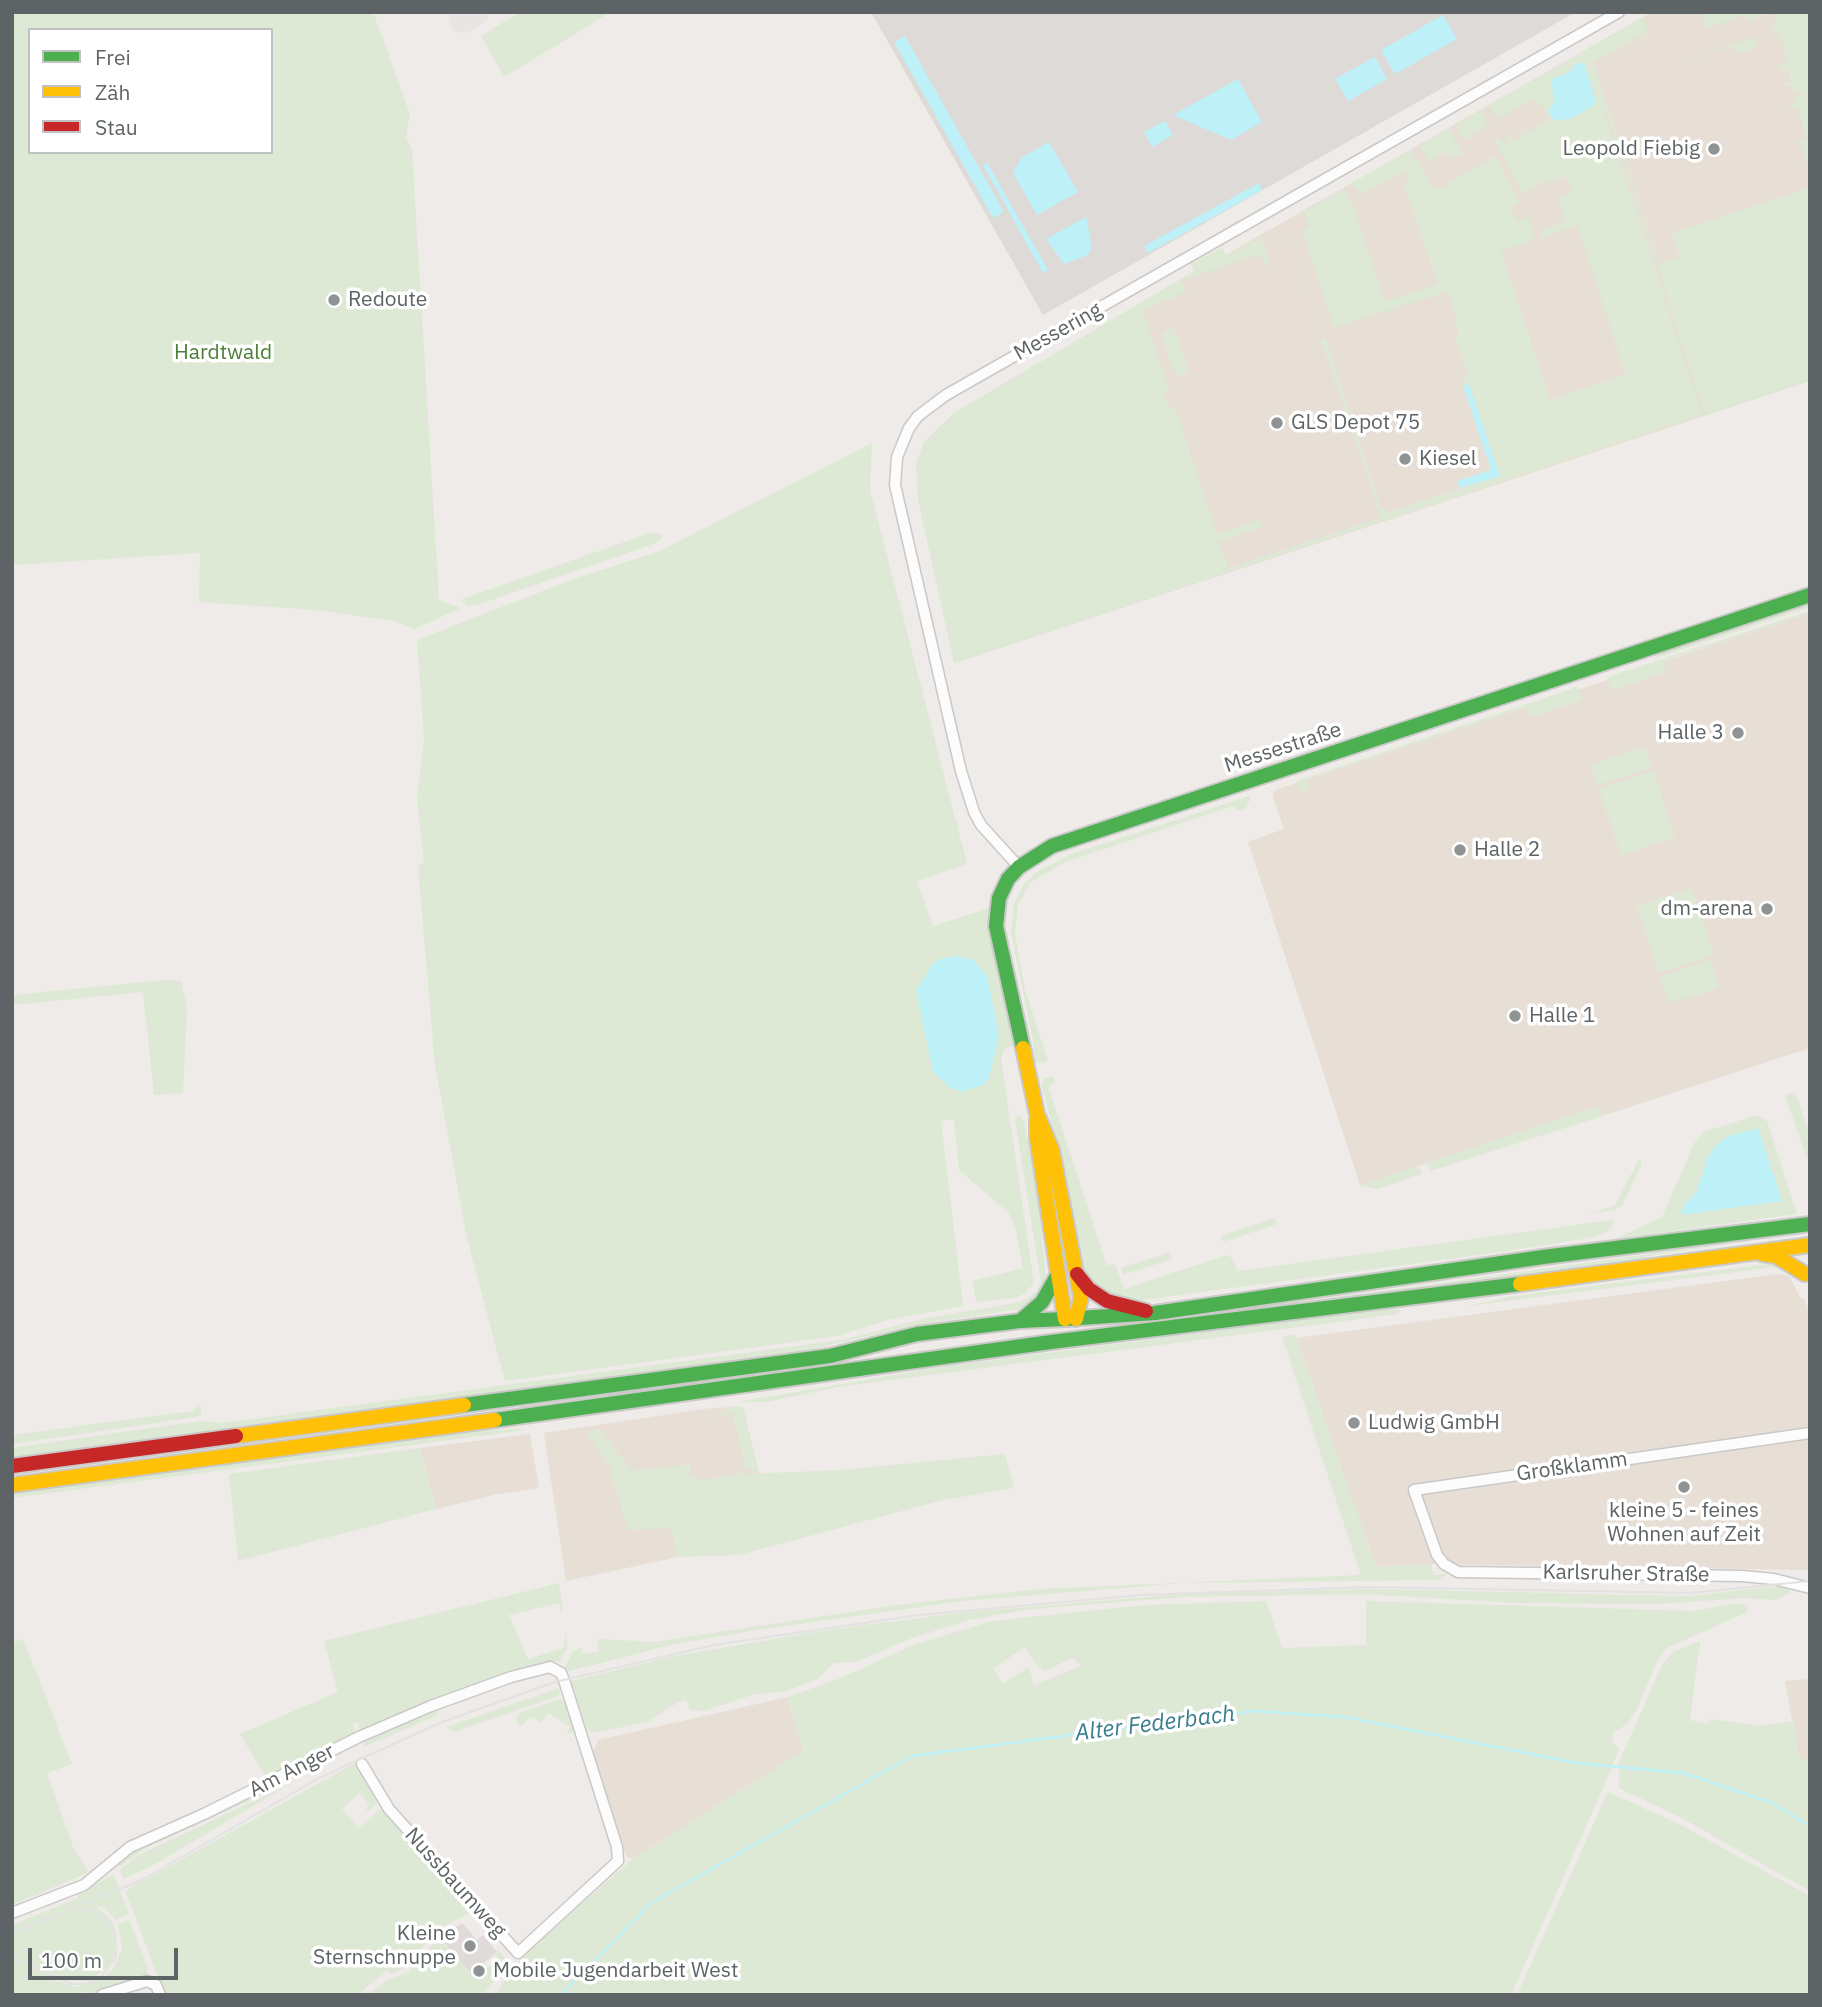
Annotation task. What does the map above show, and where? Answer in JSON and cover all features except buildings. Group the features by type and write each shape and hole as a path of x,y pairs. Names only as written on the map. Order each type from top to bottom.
{"main road":[{"name":"Messestraße","path":"1070,1322 1081,1298 1052,1150 1037,1114 996,926 999,898 1008,879 1019,867 1052,846 1810,595"},
{"name":"Messestraße","path":"1037,1114 1037,1139 1057,1276 1070,1322"},
{"path":"1782,1248 1798,1238 1808,1236"},
{"path":"12,1485 737,1388 1051,1342 1277,1316 1782,1248 1808,1236"},
{"path":"1807,1278 1799,1258 1808,1236"},
{"path":"12,1466 830,1356 917,1334 1020,1321 1070,1322 1155,1313 1544,1257 1808,1236"},
{"path":"1751,1252 1776,1256 1807,1278"},
{"path":"1076,1273 1089,1289 1107,1301 1155,1313"},
{"path":"1020,1321 1042,1302 1057,1276"},
{"path":"1070,1322 1096,1337"},
{"path":"1051,1342 1070,1322"}],"street":[{"name":"Messering","path":"1019,867 981,825 961,771 895,485 897,457 909,428 918,416 946,395 1619,12"},
{"name":"Großklamm","path":"1444,1564 1433,1545 1415,1490 1810,1433"},
{"name":"Karlsruher Straße","path":"1444,1564 1467,1573 1773,1578 1810,1588"},
{"name":"Am Anger","path":"12,1913 84,1885 130,1847 431,1706 543,1668 554,1668 561,1672 569,1695"},
{"name":"Nussbaumweg","path":"362,1764 389,1809 518,1953 618,1861 617,1847 569,1695"},
{"path":"102,1995 146,1981 156,1985 160,1995"}],"shaded area":[{"path":"871,12 1576,12 1043,315"},
{"path":"1652,12 1786,12 1810,113 1810,381 961,661 918,468 1129,317 1127,311"},
{"path":"1810,613 1810,1048 1602,1116 1598,1107 1360,1185 1248,842 1284,829 1273,797 1275,790"},
{"path":"1778,1274 1789,1276 1801,1299 1804,1298 1810,1313 1810,1570 1431,1564 1376,1567 1296,1338"},
{"path":"743,1407 759,1474 622,1502 625,1512 671,1528 678,1557 566,1581 544,1433 711,1408"},
{"path":"530,1434 539,1488 494,1495 436,1509 420,1448"},
{"path":"1810,1679 1810,1761 1799,1758 1785,1681"},
{"path":"788,1697 803,1751 633,1859 626,1856 593,1753 598,1740"},
{"name":"Kleine Sternschnuppe","path":"462,1923 477,1940 483,1935 497,1952 471,1974 440,1937"}],"green space":[{"name":"Hardtwald","path":"12,12 373,12 410,114 406,137 412,150 439,600 460,608 415,629 395,621 315,610 199,602 200,553 12,565"},
{"path":"520,12 611,12 504,77 481,36"},
{"path":"1701,12 1771,12 1748,21 1746,15 1707,28"},
{"path":"1775,12 1810,12 1810,173 1799,141 1806,139 1798,108 1791,109 1790,106 1797,104 1795,96 1803,94 1802,90 1794,93 1792,85 1786,86 1785,83 1791,81 1789,70 1782,71 1780,63 1787,61 1780,33 1773,34 1772,27 1778,25"},
{"path":"1643,18 1648,27 1644,34 1593,62 1658,264 1680,257 1672,233 1810,188 1810,380 1705,415 1606,109 1604,111 1703,415 954,663 918,500 916,464 924,442 954,413 1194,271 1191,263 1222,248 1226,255 1261,238 1270,264 1265,265 1261,254 1181,281 1185,292 1143,311 1169,390 1164,392 1169,408 1175,406 1217,534 1260,520 1263,527 1219,542 1228,568 1381,518 1321,340 1325,338 1288,220 1380,507 1384,507 1386,513 1500,476 1470,384 1463,386 1462,381 1468,375 1456,339 1458,332 1455,325 1451,327 1458,322 1448,291 1334,328 1302,229 1309,227 1304,212 1343,188 1352,202 1385,301 1438,284 1404,184 1409,182 1405,171 1362,194 1350,184 1411,150 1435,191 1495,156 1520,202 1511,208 1518,221 1528,215 1535,240 1501,251 1550,400 1626,375 1577,226 1542,238 1540,230 1566,221 1558,198 1572,190 1564,176 1550,184 1547,180 1523,194 1494,140 1499,137 1505,147 1509,144 1504,135 1508,133 1513,141 1550,119 1541,104 1538,105 1534,99 1500,118 1501,126 1489,105","holes":["1577,63 1583,63 1596,95 1549,111 1555,100 1556,75 1569,72"]},
{"path":"1754,37 1757,47 1736,54 1733,47 1683,63"},
{"path":"1480,110 1488,124 1465,141 1456,125"},
{"path":"1448,129 1462,153 1451,159 1446,152 1429,162 1419,146"},
{"path":"1174,328 1189,372 1176,376 1162,336 1165,331"},
{"path":"872,443 870,490 967,864 917,881 933,926 990,908 991,935 1014,1045 1004,1050 1001,1059 1034,1283 1016,1298 976,1302 973,1281 1023,1268 1016,1230 1008,1212 959,1170 954,1119 941,1121 963,1306 888,1320 837,1336 505,1381 467,1238 435,1065 418,866 424,863 417,798 424,739 417,640 574,579 660,551"},
{"path":"650,533 661,534 662,537 656,543 480,604 468,606 460,600"},
{"path":"1810,602 1810,607 1653,659 1666,649"},
{"path":"1810,611 1663,661 1666,672 1611,690 1607,677"},
{"path":"1577,687 1582,700 1530,717 1526,707 1307,779 1310,789 1301,792 1296,781"},
{"path":"1645,747 1652,767 1597,785 1590,764"},
{"path":"1654,771 1675,837 1621,855 1599,789"},
{"path":"1252,795 1245,810 1235,810 1234,806 1065,862 1030,883 1018,904 1015,934 1025,990 1048,1061 1033,1061 1029,1052 1034,1045 1011,932 1014,904 1024,884 1037,872 1069,855"},
{"path":"1692,888 1714,954 1659,973 1637,906"},
{"path":"1710,960 1719,988 1669,1003 1660,977"},
{"path":"165,980 181,981 187,1007 183,1093 154,1095 143,992 12,1005 12,995"},
{"path":"1053,1076 1055,1083 1048,1086 1107,1266 1115,1264 1124,1289 1227,1255 1232,1258 1238,1271 1612,1220 1614,1223 1606,1232 1589,1238 1493,1253 1135,1301 1119,1299 1098,1289 1086,1275 1080,1262 1058,1148 1042,1088 1044,1079"},
{"path":"1795,1092 1810,1135 1810,1168 1785,1095"},
{"path":"1599,1106 1602,1116 1431,1171 1427,1163"},
{"path":"1019,1115 1024,1121 1038,1198 1046,1280 1027,1308 910,1326 812,1349 12,1457 12,1448 201,1421 222,1423 841,1340 926,1318 1021,1302 1036,1292 1041,1282 1015,1119"},
{"path":"1757,1115 1767,1121 1797,1214 1615,1239 1662,1217 1695,1142 1704,1132"},
{"path":"1640,1158 1642,1163 1622,1206 1588,1214 1614,1206"},
{"path":"1419,1166 1422,1174 1378,1189 1360,1185"},
{"path":"1275,1218 1277,1224 1223,1242 1221,1236"},
{"path":"1777,1236 1649,1256 1626,1263 1095,1332 1088,1328 1420,1286"},
{"path":"1170,1252 1172,1259 1123,1275 1121,1268"},
{"path":"1776,1263 1784,1266 1467,1306 1513,1296"},
{"path":"1385,1309 1400,1310 1398,1314 838,1387 766,1402 738,1402 940,1367"},
{"path":"1295,1334 1376,1567 1431,1564 1433,1575 1447,1574 1441,1580 1182,1583 963,1601 756,1630 670,1645 566,1672 564,1669 573,1651 581,1648 583,1654 599,1652 597,1639 654,1642 897,1605 1040,1589 1361,1575 1282,1337"},
{"path":"200,1404 202,1414 196,1417 12,1444 12,1435 192,1411"},
{"path":"731,1406 743,1407 759,1472 738,1466 745,1464 732,1412 716,1417"},
{"path":"600,1429 632,1471 689,1464 691,1476 697,1476 698,1480 737,1475 737,1471 747,1474 841,1470 1005,1454 1014,1488 943,1500 739,1555 678,1557 671,1528 628,1530 608,1463 585,1431"},
{"path":"525,1430 12,1498 12,1491 464,1431"},
{"path":"420,1448 436,1509 238,1561 229,1474"},
{"path":"559,1583 563,1612 561,1613 559,1603 509,1615 528,1659 564,1648 566,1629 567,1649 560,1661 533,1665 447,1695 361,1732 357,1721 353,1724 355,1732 352,1735 267,1779 240,1734 338,1692 324,1641"},
{"path":"1779,1586 1790,1589 1790,1593 1774,1600 1744,1598 1658,1604 1515,1603 1363,1594 1184,1597 1032,1609 968,1620 912,1638 855,1662 834,1663 818,1679 786,1691 752,1695 703,1711 690,1710 686,1700 680,1701 647,1722 593,1733 587,1729 571,1681 674,1656 833,1629 967,1612 1184,1594 1363,1589 1688,1596"},
{"path":"1266,1601 1282,1648 1366,1645 1366,1601 1694,1611 1739,1603 1748,1606 1747,1612 1667,1648 1658,1659 1637,1709 1627,1724 1613,1733 1612,1741 1619,1748 1610,1772 1511,1995 495,1995 521,1957 633,1859 803,1751 788,1697 841,1678 911,1646 992,1621 1145,1605","holes":["1024,1647 1038,1667 1045,1671 1072,1658 1082,1666 1034,1685 1029,1667 1003,1684 993,1669"]},
{"path":"23,1639 72,1764 47,1773 73,1847 89,1872 12,1905 12,1643"},
{"path":"1700,1641 1690,1720 1707,1724 1710,1719 1760,1726 1794,1721 1799,1757 1810,1761 1810,1891 1682,1818 1619,1788 1619,1762 1662,1665 1673,1652"},
{"path":"560,1688 559,1696 454,1732 446,1727"},
{"path":"467,1697 468,1699 437,1711 438,1715 363,1747 365,1739"},
{"path":"561,1699 565,1702 575,1731 566,1734 570,1727 548,1713 541,1722 530,1717 520,1727 516,1719 519,1713"},
{"path":"345,1749 264,1794 146,1848 119,1867 117,1861 127,1853 234,1805"},
{"path":"357,1762 378,1802 368,1811 366,1809 370,1805 359,1793 342,1809 359,1828 383,1807 471,1905 471,1911 438,1930 404,1968 391,1974 387,1970 357,1995 165,1995 125,1891"},
{"path":"290,1784 157,1863 123,1879 120,1870 139,1855"},
{"path":"1608,1792 1677,1823 1810,1896 1810,1995 1517,1995"},
{"path":"114,1875 129,1914 116,1920 104,1907 96,1906 112,1921 117,1935 116,1952 110,1965 88,1981 67,1981 53,1976 52,1980 77,1987 103,1978 113,1969 122,1949 118,1924 129,1920 148,1968 147,1974 142,1979 94,1995 83,1991 71,1995 12,1995 12,1925 78,1898 76,1894"},
{"path":"439,1937 475,1978 498,1959 494,1954 499,1951 509,1962 483,1995 368,1995 386,1981 409,1972"}],"water":[{"path":"1443,15 1457,39 1395,74 1381,50"},
{"path":"905,36 1004,212 993,218 894,42"},
{"path":"1375,57 1387,79 1348,101 1335,79"},
{"path":"1577,63 1584,63 1596,100 1594,105 1572,118 1558,121 1551,118 1549,110 1555,100 1550,80 1569,72"},
{"path":"1238,79 1262,122 1231,140 1173,115"},
{"path":"1165,121 1173,135 1152,147 1144,132"},
{"path":"1049,142 1078,192 1037,215 1013,173 1021,158"},
{"path":"987,162 1048,270 1043,273 983,165"},
{"path":"1259,183 1262,190 1148,253 1144,246"},
{"path":"1086,217 1092,247 1088,255 1064,264 1046,239"},
{"path":"1469,384 1500,476 1460,488 1457,481 1491,470 1463,386"},
{"path":"958,956 973,960 987,975 999,1036 989,1078 984,1085 960,1092 949,1087 933,1072 916,991 933,963 943,958"},
{"path":"1758,1128 1782,1201 1681,1215 1684,1204 1696,1193 1708,1157 1715,1146 1729,1136"}],"waterway":[{"name":"Alter Federbach","path":"561,1995 651,1903 912,1756 1254,1711 1345,1717 1576,1763 1684,1773 1770,1802 1810,1826"}],"taxiway":[{"path":"463,19 475,12"}],"tram line":[{"path":"12,1933 142,1880 319,1778 442,1722 555,1682 714,1645 919,1615 1141,1595 1369,1587 1690,1593 1810,1581"},
{"path":"12,1958 72,1984 86,1984 102,1976 116,1957 115,1932 100,1915 89,1910 76,1910"}],"traffic: fast":[{"path":"1023,1048 996,926 999,898 1008,879 1019,867 1052,846 1810,595"},
{"path":"1065,1319 1155,1313 1543,1257 1810,1224"},
{"path":"1020,1321 1042,1302 1057,1276"},
{"path":"1051,1342 1520,1284"},
{"path":"464,1405 830,1356 917,1334 1020,1321 1065,1319"},
{"path":"495,1420 1051,1342"}],"traffic: slow":[{"path":"1023,1048 1037,1114 1052,1150 1081,1298 1076,1319"},
{"path":"1037,1119 1037,1139 1065,1319"},
{"path":"1520,1284 1810,1245"},
{"path":"1762,1254 1776,1256 1805,1274"},
{"path":"236,1436 464,1405"},
{"path":"12,1485 495,1420"}],"traffic: jam":[{"path":"1077,1274 1089,1289 1107,1301 1146,1311"},
{"path":"12,1466 236,1436"}],"place":[{"name":"Leopold Fiebig","path":"1714,149"},
{"name":"Redoute","path":"334,300"},
{"name":"GLS Depot 75","path":"1277,423"},
{"name":"Kiesel","path":"1405,459"},
{"name":"Halle 3","path":"1738,733"},
{"name":"Halle 2","path":"1460,850"},
{"name":"dm-arena","path":"1767,909"},
{"name":"Halle 1","path":"1515,1016"},
{"name":"Ludwig GmbH","path":"1354,1423"},
{"name":"kleine 5 - feines Wohnen auf Zeit","path":"1684,1487"},
{"name":"Kleine Sternschnuppe","path":"470,1946"},
{"name":"Mobile Jugendarbeit West","path":"479,1971"}]}
